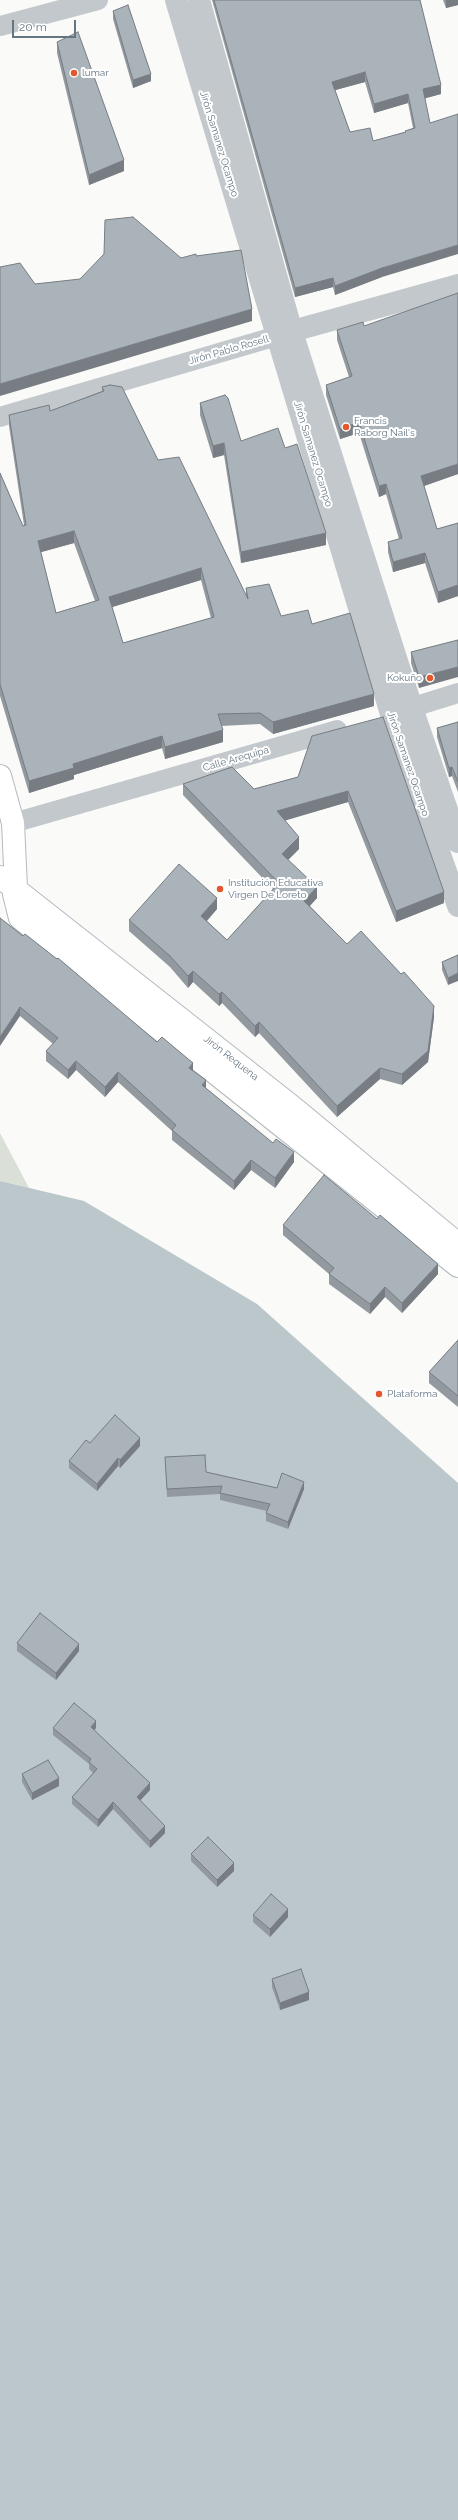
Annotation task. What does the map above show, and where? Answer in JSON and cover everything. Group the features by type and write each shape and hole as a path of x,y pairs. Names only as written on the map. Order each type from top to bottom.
{"main road":[{"path":"0,776 14,823 8,883"},
{"name":"Jirón Requena","path":"8,883 14,894 20,918 458,1244"},
{"name":"Jirón Requena","path":"8,883 289,1117 458,1266"}],"street":[{"path":"0,26 98,0"},
{"name":"Jirón Samanez Ocampo","path":"176,0 284,334 458,842"},
{"name":"Jirón Samanez Ocampo","path":"199,0 383,716 458,906"},
{"name":"Jirón Pablo Rosell","path":"0,417 458,285"},
{"path":"383,716 458,694"},
{"name":"Calle Arequipa","path":"14,823 353,725"}],"shaded area":[{"path":"0,1133 29,1188 0,1181"},
{"path":"0,1181 84,1201 257,1304 458,1483 458,2520 0,2520"}],"building":[{"path":"214,0 420,0 441,85 423,89 430,123 458,114 458,245 382,268 335,286 333,278 295,288","holes":["365,72 374,104 408,94 415,128 373,141 370,128 350,132 332,82"]},
{"path":"128,5 151,74 133,80 113,11"},
{"path":"78,32 124,160 89,175 57,42"},
{"path":"133,217 181,258 196,254 196,256 241,250 252,309 0,384 0,267 20,263 35,284 80,279 104,254 105,220"},
{"path":"458,293 458,464 421,476 437,529 458,523 458,585 438,592 425,553 393,562 388,542 402,538 386,484 379,486 359,422 340,429 326,385 352,376 337,330 363,322 364,326"},
{"path":"110,385 122,387 158,460 179,457 248,599 246,588 269,584 281,616 308,610 312,624 350,613 374,694 273,722 260,713 218,714 223,730 165,747 162,736 73,764 74,768 29,781 0,684 0,473 23,526 26,525 9,415 49,405 50,411 104,391 102,387","holes":["74,531 99,600 56,613 38,541","201,568 214,617 123,643 109,597"]},
{"path":"225,395 228,398 241,441 278,428 285,448 297,444 326,533 241,552 224,443 213,446 200,403"},
{"path":"458,640 458,667 419,677 411,652"},
{"path":"383,717 444,892 396,911 348,791 277,811 299,837 282,854 317,887 304,901 347,944 361,931 401,974 404,972 434,1006 428,1051 402,1074 380,1068 337,1106 259,1022 255,1026 222,992 219,994 193,971 188,976 170,956 129,920 179,864 217,898 201,916 227,940 279,883 183,784 232,767 254,789 298,777 312,736"},
{"path":"458,722 458,782 452,767 449,768 437,728"},
{"path":"0,918 23,936 25,934 57,959 58,958 157,1042 162,1037 193,1063 189,1068 206,1080 202,1085 273,1143 276,1139 294,1152 275,1178 251,1160 234,1181 172,1130 176,1125 118,1072 105,1087 76,1061 68,1070 46,1051 58,1038 20,1007 0,1037"},
{"path":"458,955 458,973 448,978 442,962"},
{"path":"324,1175 377,1219 380,1215 438,1264 402,1303 385,1287 370,1304 329,1274 334,1268 283,1225"},
{"path":"458,1340 458,1396 429,1372"},
{"path":"115,1415 140,1438 120,1460 118,1458 97,1484 69,1461 86,1440 90,1443"},
{"path":"205,1455 206,1472 277,1488 282,1473 304,1482 288,1522 266,1513 270,1504 220,1493 222,1486 167,1489 165,1457"},
{"path":"40,1613 79,1644 56,1673 17,1643"},
{"path":"74,1703 96,1721 91,1727 150,1783 137,1797 165,1826 150,1841 113,1802 98,1820 72,1797 97,1769 89,1762 91,1759 53,1728"},
{"path":"48,1760 59,1778 32,1793 22,1774"},
{"path":"208,1837 234,1863 217,1880 191,1854"},
{"path":"271,1894 288,1909 270,1929 253,1915"},
{"path":"301,1969 309,1992 280,2003 272,1979"}],"place":[{"name":"lumar","path":"74,73"},
{"name":"Francis Raborg Nail's","path":"346,427"},
{"name":"Kokuño","path":"430,678"},
{"name":"Institución Educativa Virgen De Loreto","path":"220,889"},
{"name":"Plataforma","path":"379,1394"}]}
